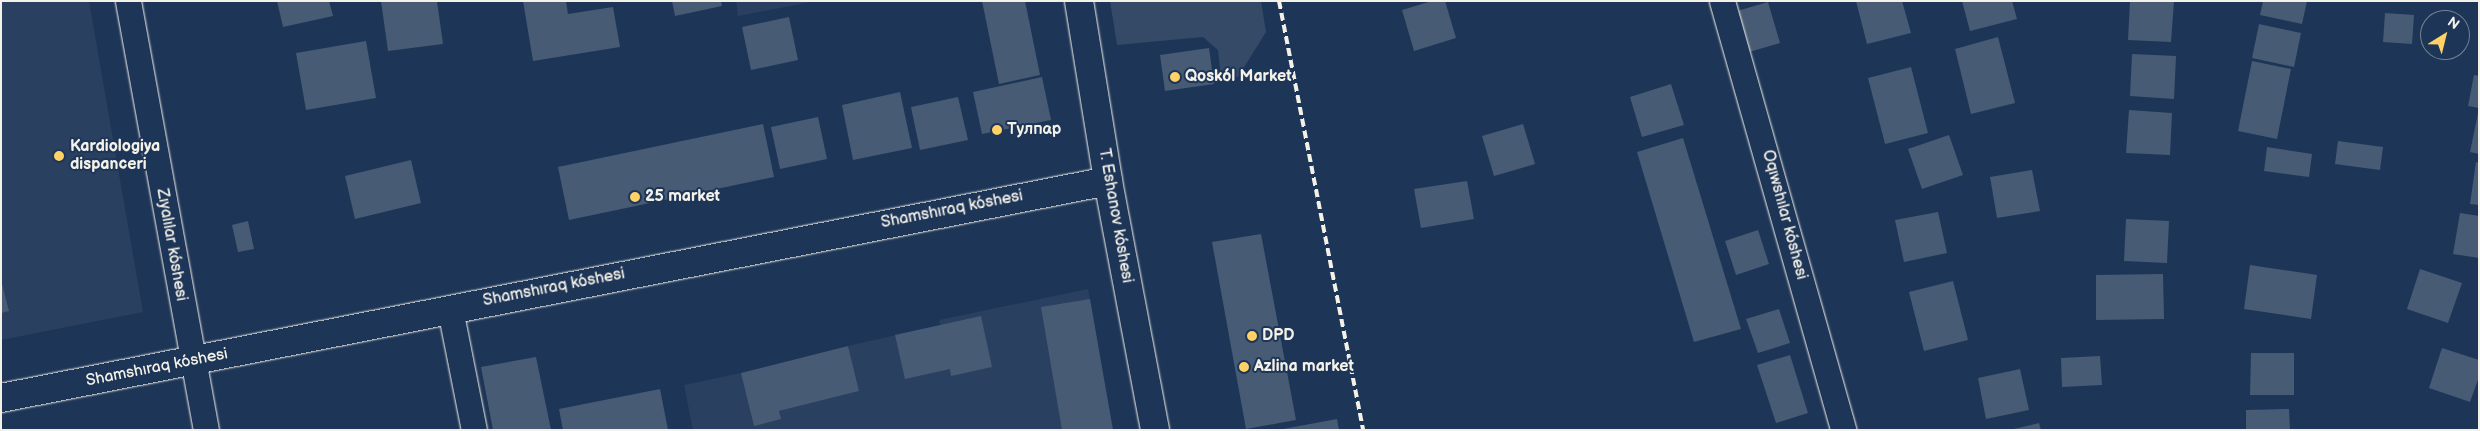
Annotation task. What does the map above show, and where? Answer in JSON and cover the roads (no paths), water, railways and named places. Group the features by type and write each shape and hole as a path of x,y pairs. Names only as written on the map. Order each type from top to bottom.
{"street":[{"name":"Zıyalılar kóshesi","path":"128,1 192,362 206,430"},
{"name":"T. Eshanov kóshesi","path":"1079,1 1108,181 1155,430"},
{"name":"Oqıwshılar kóshesi","path":"1722,1 1843,430"},
{"name":"Shamshıraq kóshesi","path":"1,398 1108,181"},
{"path":"450,309 474,430"}],"railway":[{"path":"1279,1 1363,430"}],"place":[{"name":"Qoskól Market","path":"1175,77"},
{"name":"Тулпар","path":"997,130"},
{"name":"Kardiologiya dispanceri","path":"59,156"},
{"name":"25 market","path":"635,197"},
{"name":"DPD","path":"1252,336"},
{"name":"Azlina market","path":"1244,367"}]}
